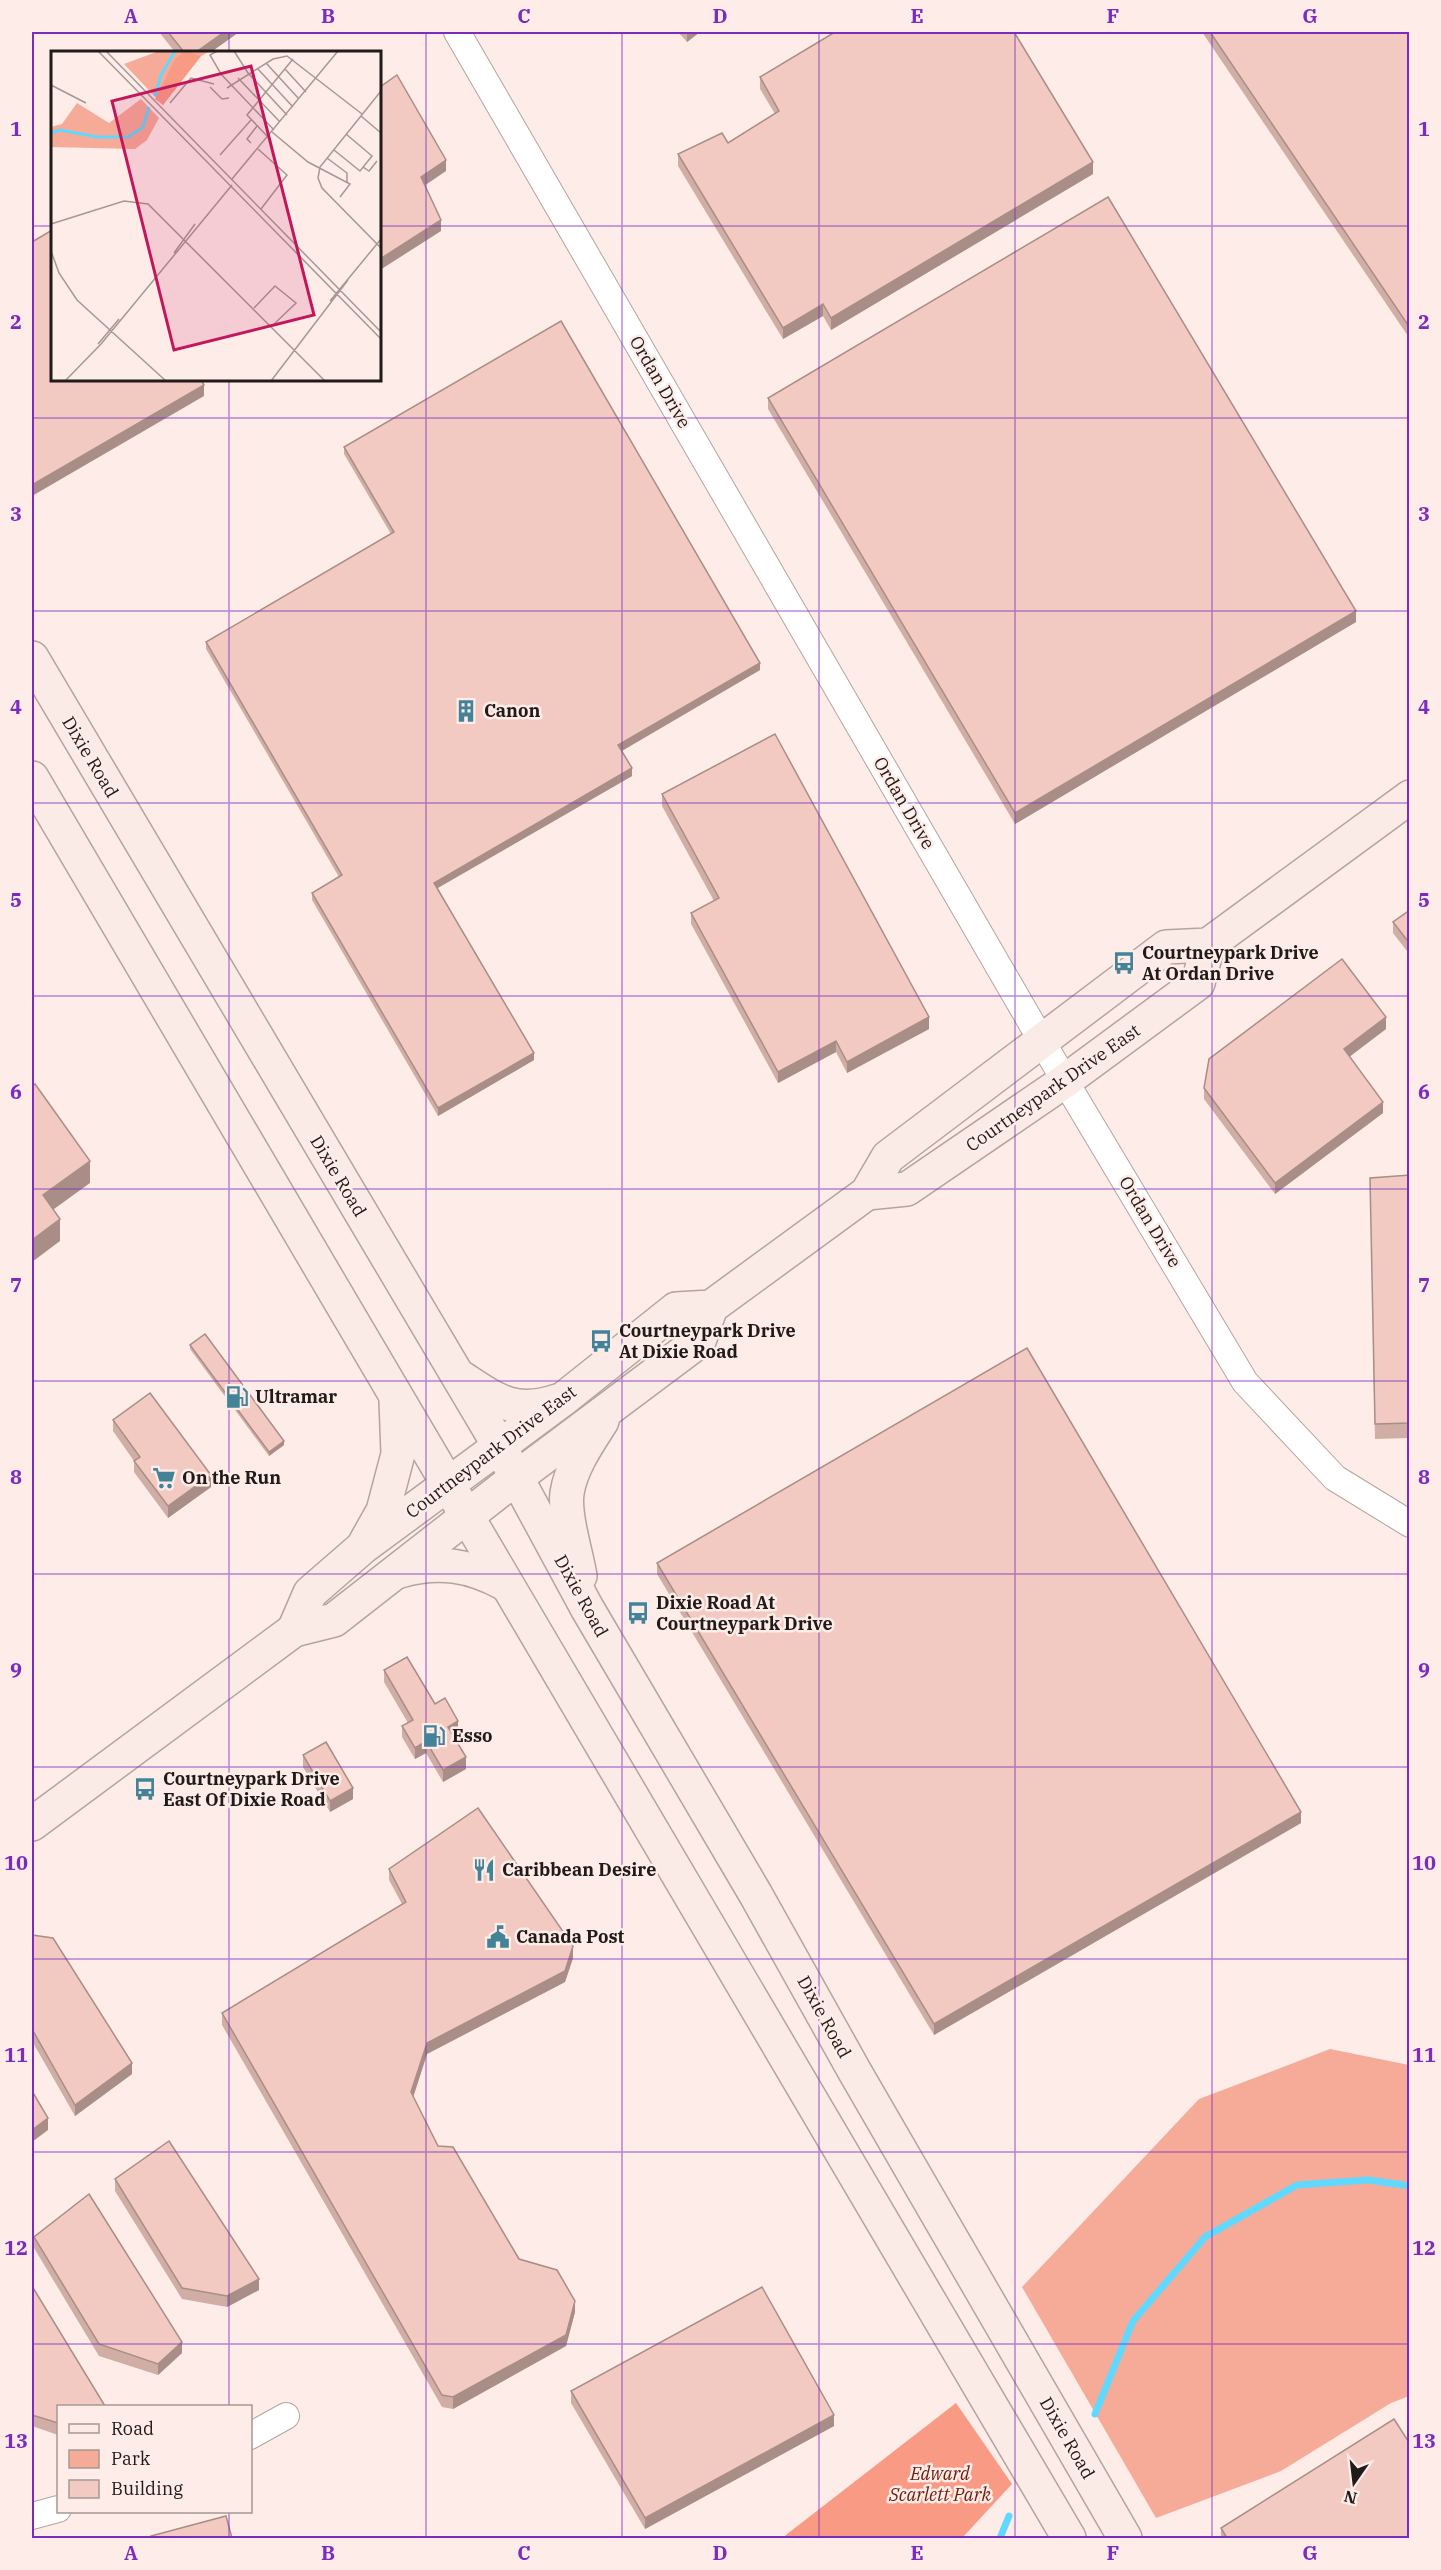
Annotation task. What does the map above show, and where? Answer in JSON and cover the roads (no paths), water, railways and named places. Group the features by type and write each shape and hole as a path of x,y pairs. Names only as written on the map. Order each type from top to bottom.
{"main road":[{"name":"Dixie Road","path":"32,658 500,1447 587,1608 756,1895 855,2072 1125,2538"},
{"path":"32,778 1069,2538"},
{"path":"711,1307 867,1193 888,1157 1166,947 1208,945 1410,797"},
{"name":"Courtneypark Drive East","path":"867,1193 907,1190 1065,1081 1198,983 1208,945"},
{"name":"Courtneypark Drive East","path":"32,1824 294,1630 334,1620 516,1478 699,1341 711,1307 676,1309 562,1400 363,1547 310,1593 294,1630"},
{"path":"453,1371 492,1399 515,1407 539,1407 562,1400"},
{"path":"363,1547 383,1511 398,1454 396,1399"},
{"path":"587,1608 570,1523 567,1493 581,1454 611,1407"},
{"path":"395,1573 419,1566 449,1564 486,1573 506,1584"},
{"path":"987,2399 1030,2374"}],"street":[{"name":"Ordan Drive","path":"457,32 1065,1081 1245,1382 1335,1478 1410,1524"},
{"path":"252,2435 286,2416"},
{"path":"32,2516 57,2509"}],"waterway":[{"path":"1095,2414 1133,2321 1205,2237 1297,2185 1368,2180 1410,2186"},
{"path":"1000,2538 1009,2516"}],"place":[{"name":"Canon","path":"466,711"},
{"name":"Courtneypark Drive At Ordan Drive","path":"1124,963"},
{"name":"Courtneypark Drive At Dixie Road","path":"601,1341"},
{"name":"Ultramar","path":"237,1397"},
{"name":"On the Run","path":"164,1478"},
{"name":"Dixie Road At Courtneypark Drive","path":"638,1613"},
{"name":"Esso","path":"434,1736"},
{"name":"Courtneypark Drive East Of Dixie Road","path":"145,1789"},
{"name":"Caribbean Desire","path":"484,1870"},
{"name":"Canada Post","path":"498,1937"}],"park label":[{"name":"Edward Scarlett Park","path":"940,2484"}]}
